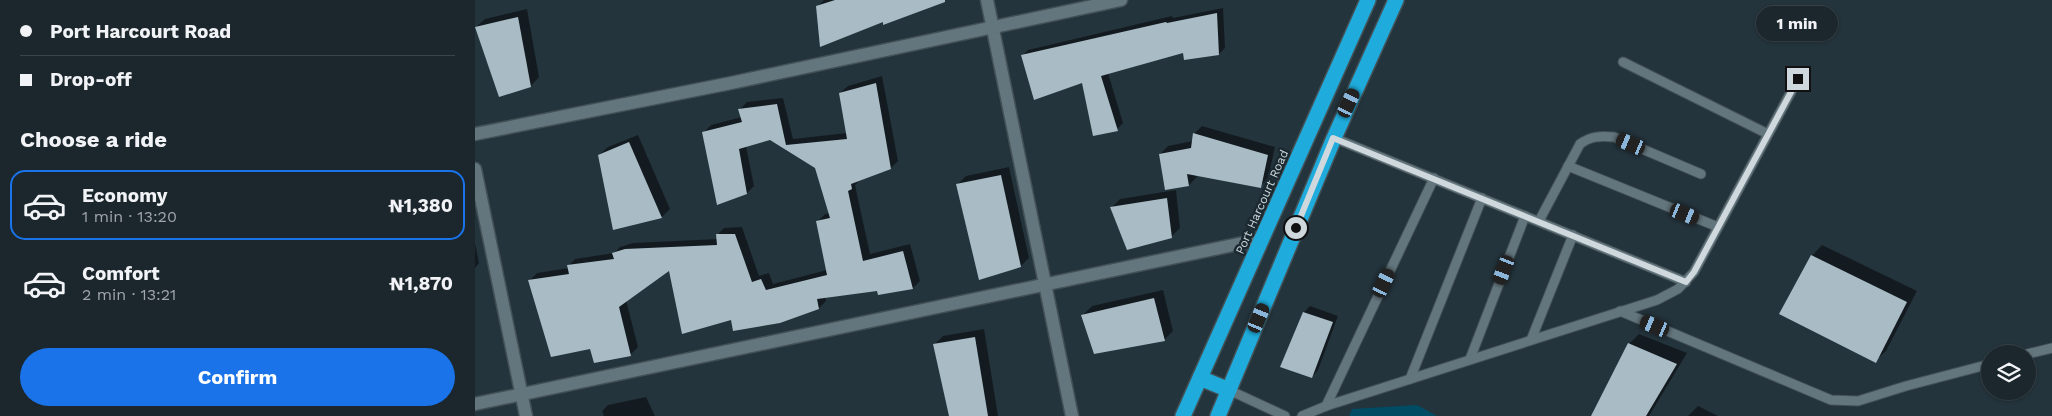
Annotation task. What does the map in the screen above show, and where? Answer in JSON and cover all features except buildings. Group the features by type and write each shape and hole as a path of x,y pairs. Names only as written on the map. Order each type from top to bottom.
{"highway":[{"name":"Port Harcourt Road","path":"1183,416 1368,0"},
{"path":"1218,416 1333,138 1397,0"},
{"path":"1200,378 1229,390"}],"street":[{"path":"987,0 1072,416"},
{"path":"475,134 731,83 1121,0"},
{"path":"475,169 526,416"},
{"path":"475,404 1262,239"}],"lane":[{"path":"1623,62 1768,134"},
{"path":"1302,416 1326,406 1657,300 1678,289 1694,272 1798,79"},
{"path":"1539,221 1579,144 1599,136 1613,137 1701,174"},
{"path":"1333,138 1686,282"},
{"path":"1568,166 1718,227"},
{"path":"1326,406 1434,178"},
{"path":"1410,379 1482,198"},
{"path":"1470,359 1525,216"},
{"path":"1531,340 1573,235"},
{"path":"1620,311 1831,400 1858,401 1981,366"},
{"path":"2036,352 2052,348"},
{"path":"1229,390 1285,416"}],"shaded area":[{"path":"1417,405 1437,416 1349,416 1352,409"}],"route":[{"path":"1296,228 1333,138 1686,282 1694,272 1798,79"}]}
